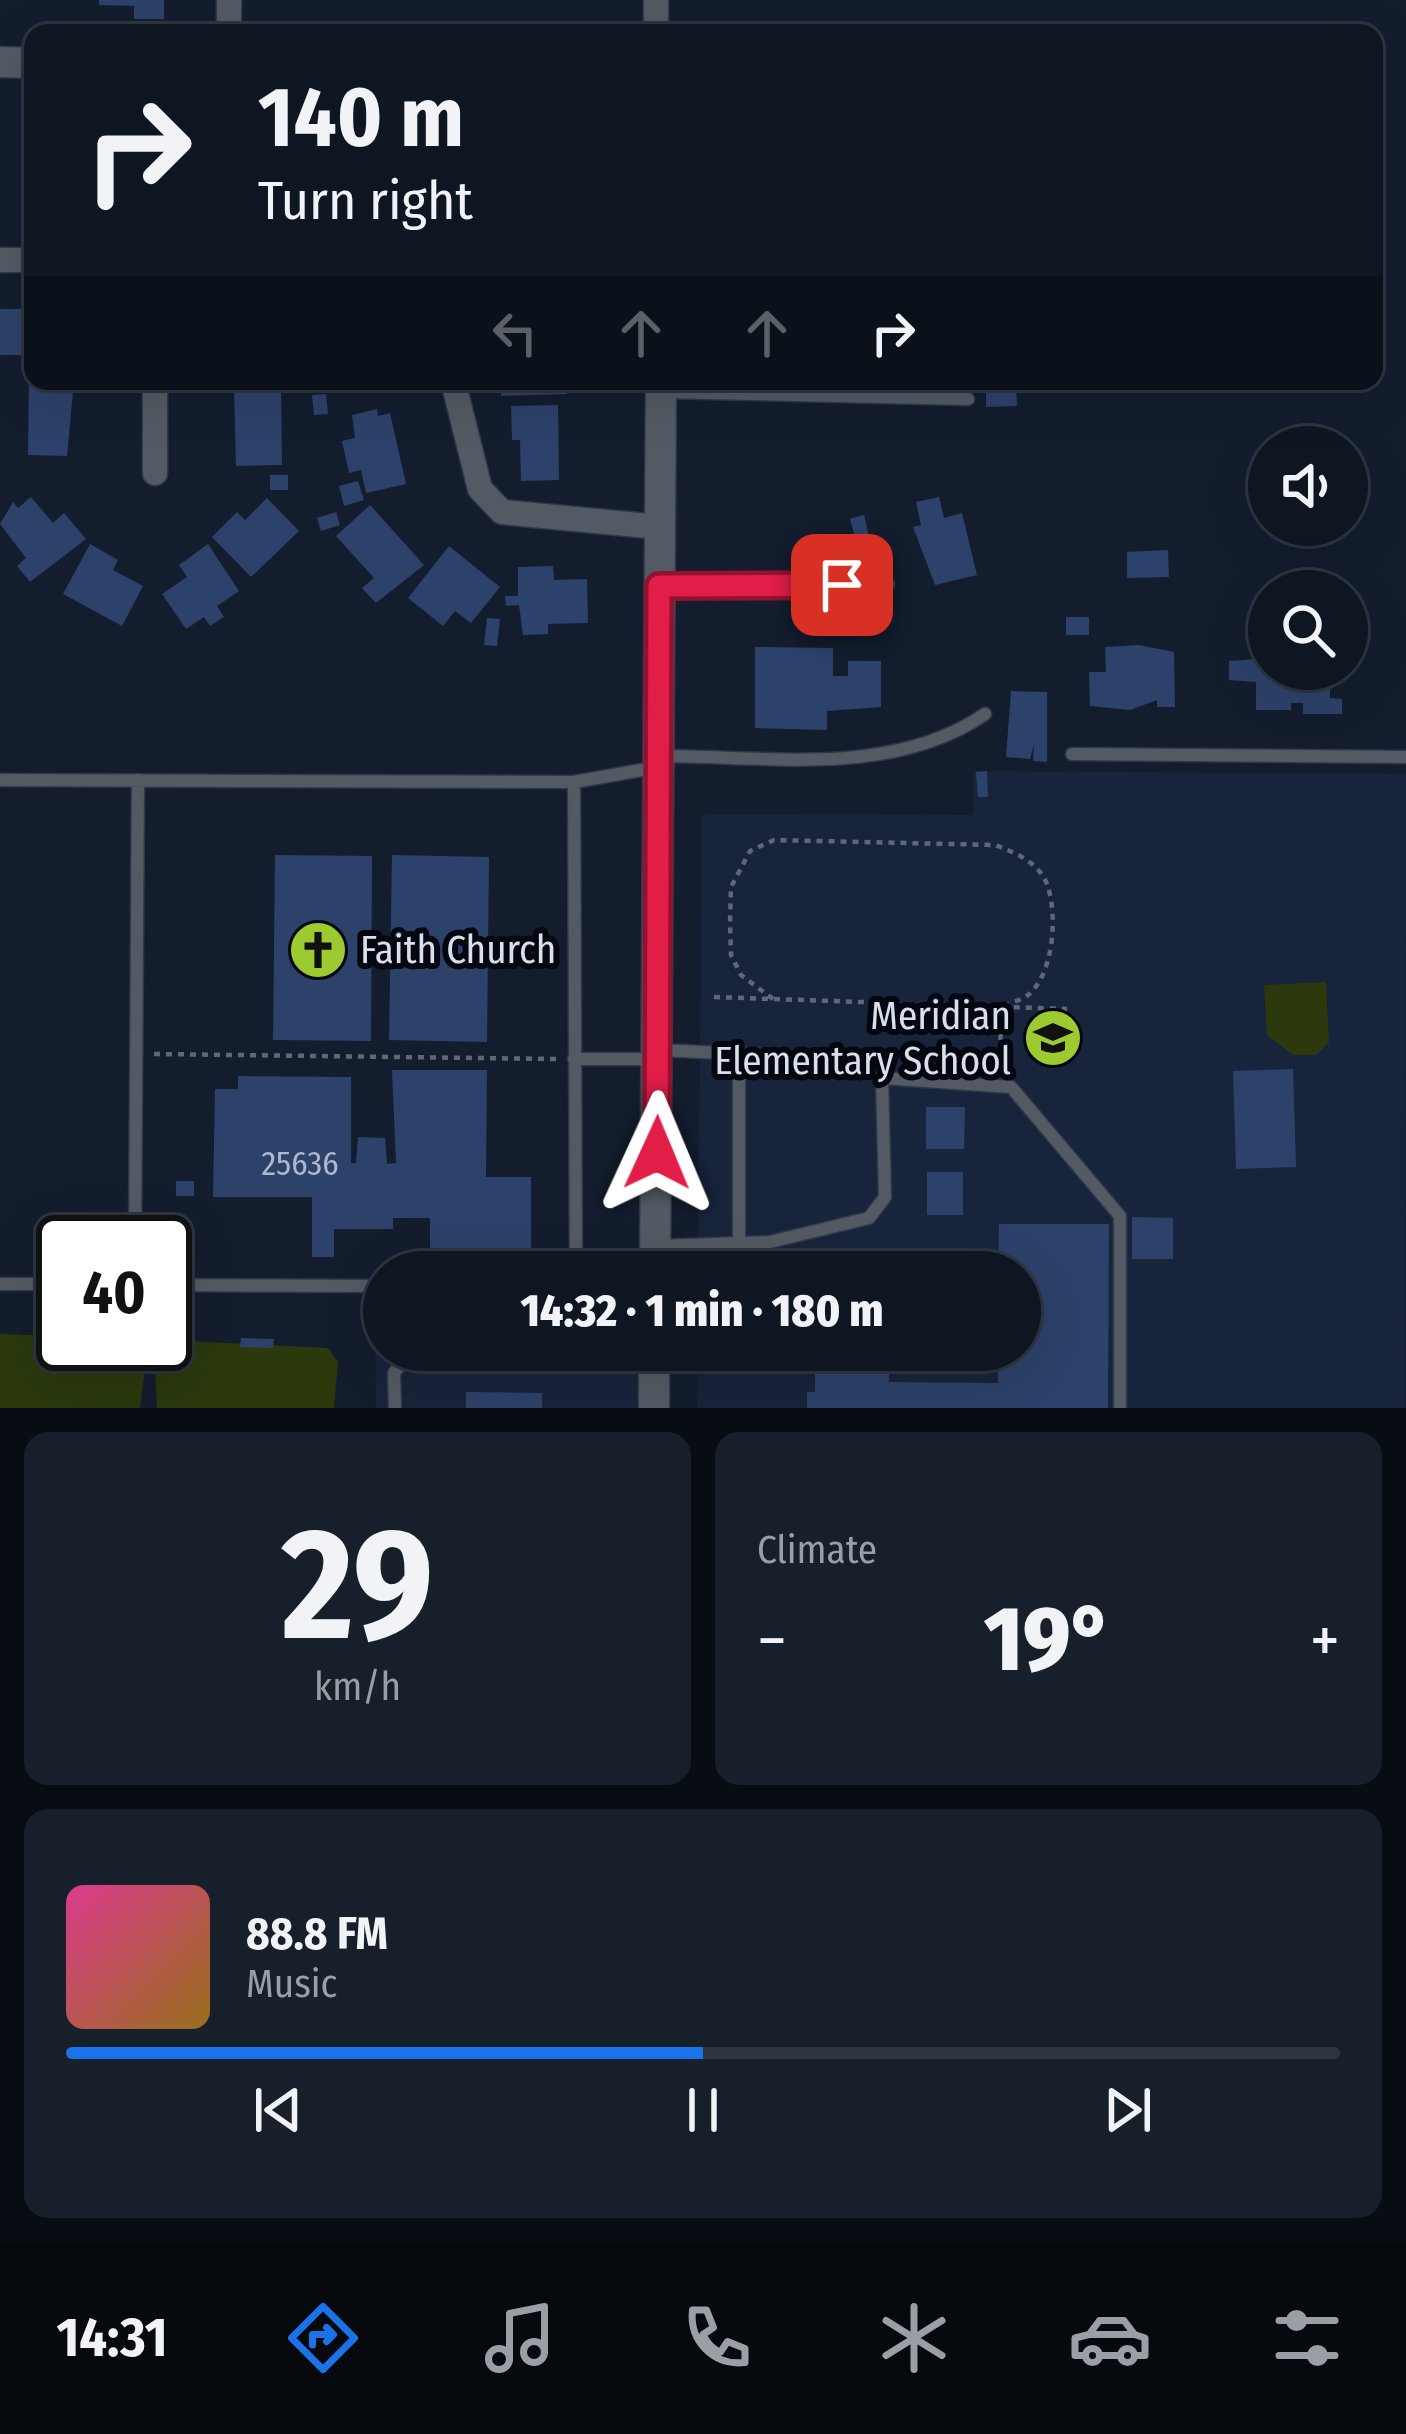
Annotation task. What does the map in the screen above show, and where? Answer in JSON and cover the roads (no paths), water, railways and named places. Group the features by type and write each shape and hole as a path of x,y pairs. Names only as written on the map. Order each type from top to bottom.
{"street":[{"path":"154,390 155,472"},
{"path":"455,390 480,489 502,512 659,527"},
{"path":"656,1251 661,390"},
{"path":"654,1371 654,1408"}],"lane":[{"path":"755,390 968,399"},
{"path":"659,586 888,584"},
{"path":"0,780 574,782 659,761 872,757 950,738 985,714"},
{"path":"1072,754 1406,758"},
{"path":"135,1215 138,780"},
{"path":"574,782 576,1251"},
{"path":"574,1059 739,1052 852,1056 864,1060 882,1078 1012,1087 1120,1216 1120,1408"},
{"path":"739,1052 739,1243"},
{"path":"698,1251 770,1242 869,1218 881,1208 882,1078"},
{"path":"0,1284 36,1284"},
{"path":"192,1285 363,1286"},
{"path":"394,1408 396,1371"}],"place":[{"name":"Faith Church","path":"318,950"},
{"name":"Meridian Elementary School","path":"1053,1038"}]}
